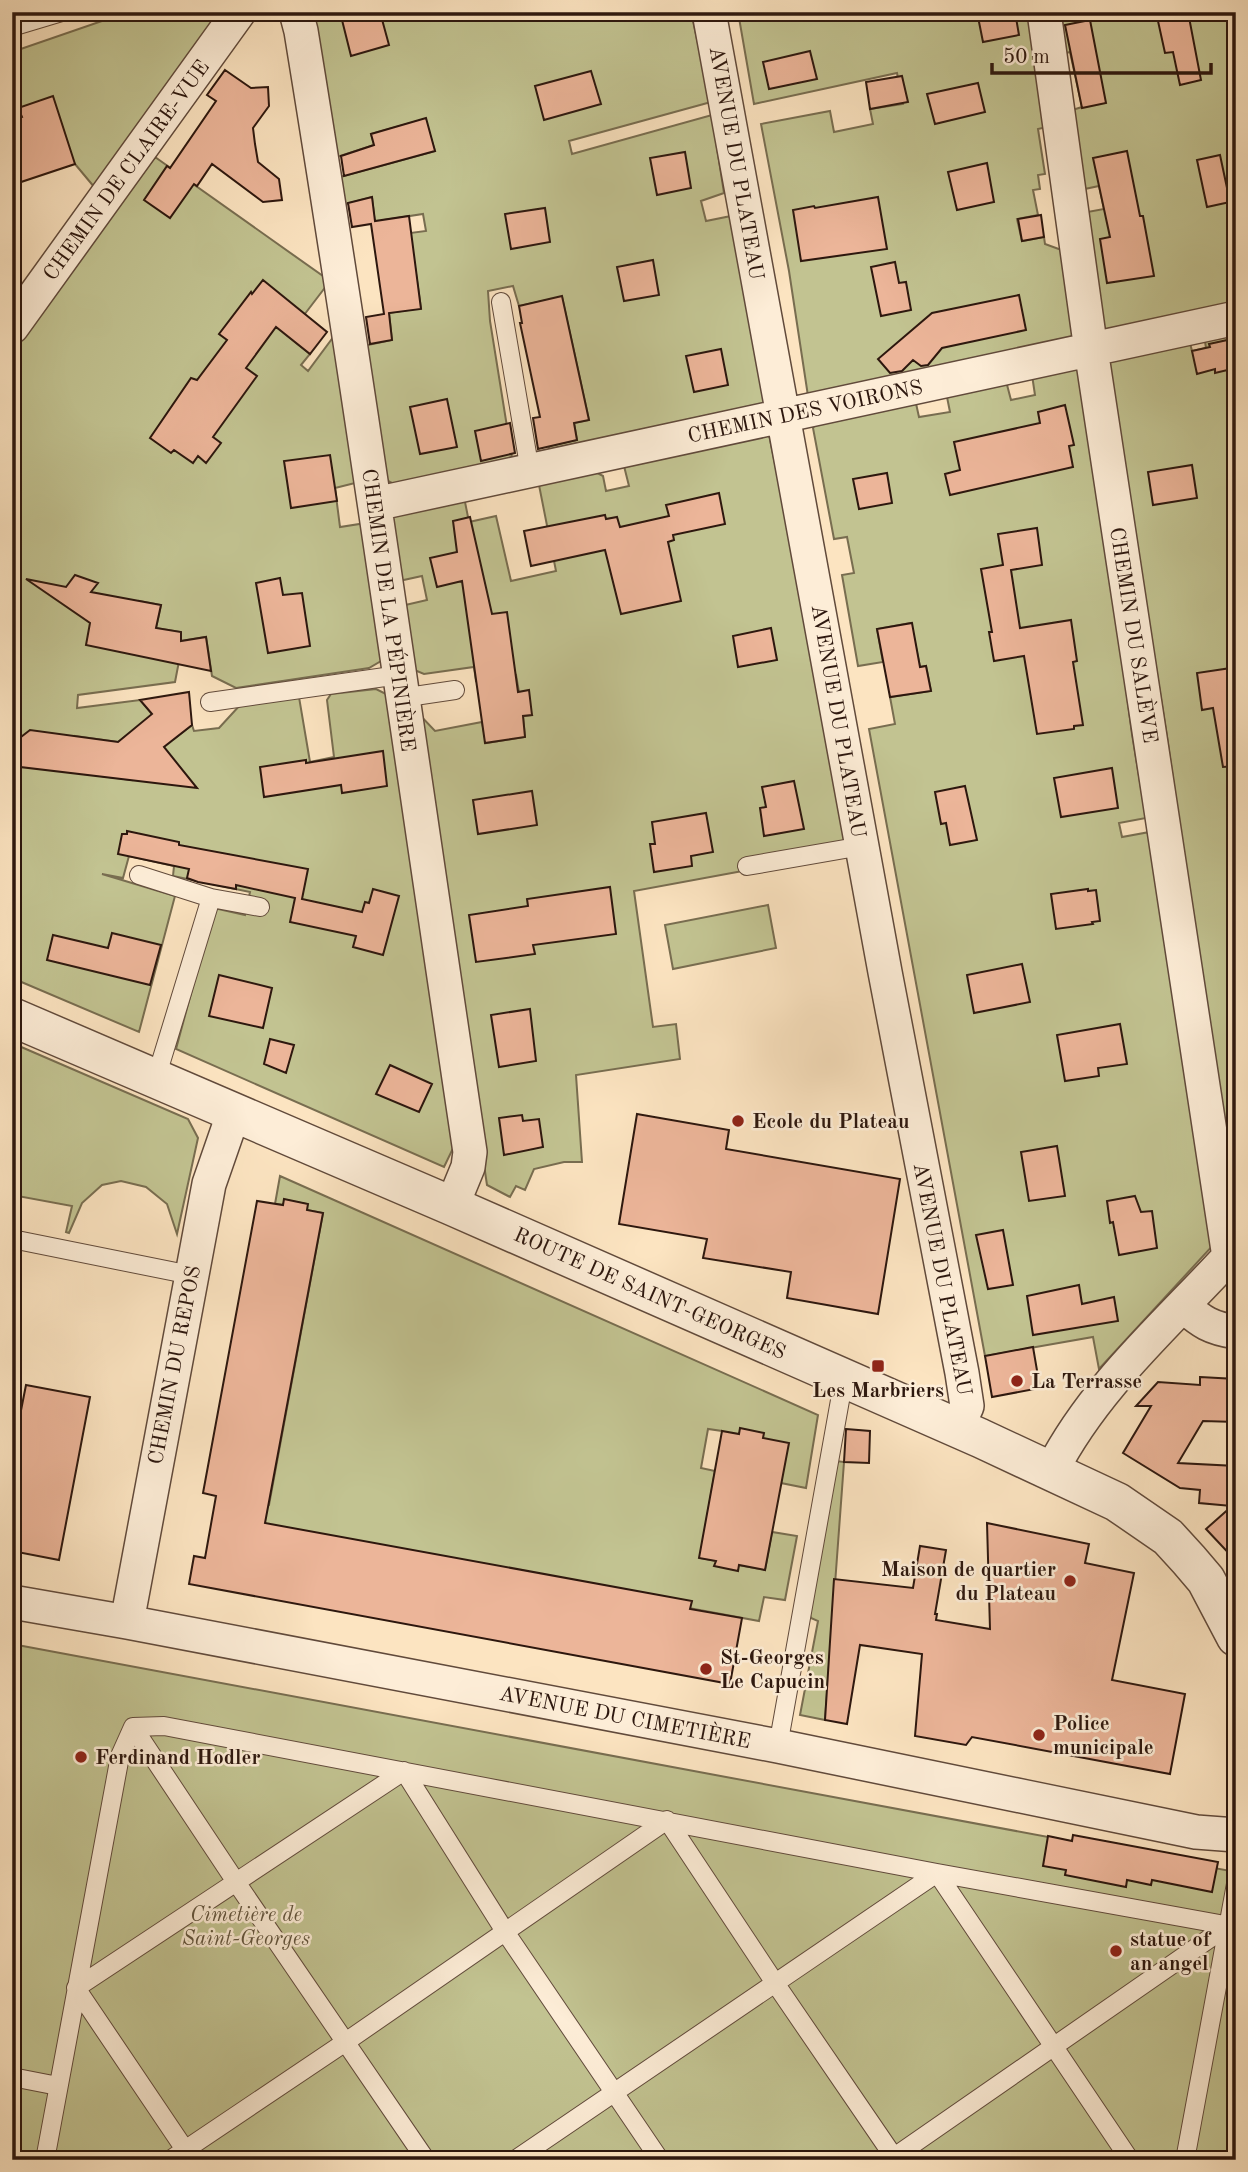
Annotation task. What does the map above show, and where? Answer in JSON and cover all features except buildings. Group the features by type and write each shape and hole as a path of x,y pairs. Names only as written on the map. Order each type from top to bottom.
{"street":[{"name":"CHEMIN DE CLAIRE-VUE","path":"12,327 239,12"},
{"name":"CHEMIN DE LA PÉPINIÈRE","path":"296,12 341,275 470,1153 468,1167 452,1206"},
{"name":"AVENUE DU PLATEAU","path":"709,12 962,1373 967,1406 957,1428"},
{"name":"CHEMIN DU SALÈVE","path":"1044,12 1091,350 1232,1253"},
{"name":"CHEMIN DES VOIRONS","path":"374,504 1236,318"},
{"name":"ROUTE DE SAINT-GEORGES","path":"12,1017 844,1378 1052,1470 1117,1502 1168,1537 1206,1580 1236,1637"},
{"name":"CHEMIN DU REPOS","path":"127,1622 209,1184 234,1112"},
{"path":"1052,1470 1063,1448 1130,1358 1232,1253"},
{"path":"1182,1306 1205,1325 1236,1332"},
{"name":"AVENUE DU CIMETIÈRE","path":"13,1604 127,1622 778,1746 1196,1832 1236,1835"}],"lane":[{"path":"12,27 62,12"},
{"path":"501,302 530,471"},
{"path":"210,702 400,687 455,690"},
{"path":"747,866 862,846"},
{"path":"138,875 211,898 260,907"},
{"path":"156,1078 211,898"},
{"path":"12,1239 191,1275"},
{"path":"778,1746 844,1378"},
{"path":"133,1727 164,1726 404,1770 1233,1929"},
{"path":"133,1727 426,2160"},
{"path":"45,2160 120,1756 133,1727"},
{"path":"76,1988 404,1770"},
{"path":"404,1770 506,1933 660,2160"},
{"path":"76,1988 182,2156 667,1821"},
{"path":"667,1821 893,2159 1052,2046 1233,1929"},
{"path":"516,2160 937,1873"},
{"path":"937,1873 1130,2160"},
{"path":"1185,2160 1233,1929 1236,1884"},
{"path":"12,2077 58,2086"}],"green space":[{"path":"128,12 212,12 218,21 100,194 75,164 19,109 22,117 12,121 12,52"},
{"path":"309,12 691,12 711,102 569,141 572,154 712,115 724,193 701,201 706,221 731,216 765,402 760,410 550,455 549,446 577,440 574,423 589,420 562,297 519,306 513,286 488,291 490,321 513,464 398,486 384,479 363,346 392,340 389,313 421,308 410,233 426,231 423,214 375,224 372,197 342,205 336,178 435,151 425,119 371,134 374,145 334,158"},
{"path":"738,12 1034,12 1051,126 1038,129 1045,174 1038,175 1040,189 1033,190 1038,215 1017,219 1022,241 1044,237 1045,244 1067,252 1075,340 808,396 789,271 761,124 830,111 834,132 873,124 870,109 903,104 897,73 754,104"},
{"path":"1052,12 1236,12 1236,306 1106,334 1099,328 1082,213 1104,209 1099,186 1080,190 1069,111 1082,107 1070,52 1058,55"},
{"path":"155,157 330,281 288,336 310,354 301,365 308,371 337,332 359,482 335,488 340,527 366,523 381,661 369,668 236,688 212,676 206,637 181,641 181,632 156,628 161,605 139,601 137,608 180,656 175,682 78,695 77,708 140,700 174,739 192,725 194,731 219,728 241,704 299,697 310,762 334,757 327,700 331,694 376,689 388,695 458,1138 444,1167 176,1049 214,908 245,915 250,892 173,876 174,866 129,856 123,878 102,874 175,896 139,1032 12,978 12,352","holes":["75,736 118,742 126,736 132,780 70,772"]},
{"path":"1236,328 1236,1219 1167,737 1107,357 1189,339 1192,351 1206,348 1204,335"},
{"path":"1076,365 1085,370 1132,734 1146,818 1119,823 1122,837 1155,831 1216,1242 1099,1369 1093,1337 985,1356 869,729 895,724 890,697 931,691 926,666 920,667 911,623 877,629 883,662 858,666 842,575 854,573 847,537 834,539 813,428 818,420 915,399 919,417 950,412 946,392 1006,381 1011,400 1035,395 1032,375"},
{"path":"768,430 846,842 748,870 634,891 653,1027 676,1024 680,1059 576,1075 582,1162 564,1162 534,1169 525,1190 516,1186 510,1197 487,1185 417,712 435,731 482,722 486,743 525,737 523,716 532,715 519,692 516,675 476,681 474,667 424,674 412,669 401,606 427,600 422,576 399,581 388,514 464,497 469,522 496,516 511,581 556,571 538,480 592,470 603,476 606,491 629,486 623,462"},
{"path":"768,905 776,948 673,969 665,925"},
{"path":"12,1043 188,1119 198,1138 177,1234 167,1204 146,1187 121,1181 102,1185 82,1203 69,1233 66,1232 72,1206 12,1195"},
{"path":"280,1176 818,1415 806,1488 781,1483 722,1431 708,1429 701,1468 715,1471 700,1558 765,1570 772,1532 797,1536 785,1600 764,1597 759,1621 220,1521 269,1505 323,1213 307,1210 307,1204 285,1200 283,1205 275,1204"},
{"path":"836,1461 844,1462 825,1720 800,1715 818,1621 811,1618 809,1612"},
{"name":"Cimetière de Saint-Georges","path":"12,1644 1236,1872 1236,2160 12,2160"}],"place":[{"name":"Ecole du Plateau","path":"738,1121"},
{"name":"Les Marbriers","path":"878,1366"},
{"name":"La Terrasse","path":"1017,1381"},
{"name":"Maison de quartier du Plateau","path":"1070,1581"},
{"name":"St-Georges Le Capucin","path":"706,1669"},
{"name":"Police municipale","path":"1039,1735"},
{"name":"Ferdinand Hodler","path":"81,1757"},
{"name":"statue of an angel","path":"1116,1951"}]}
